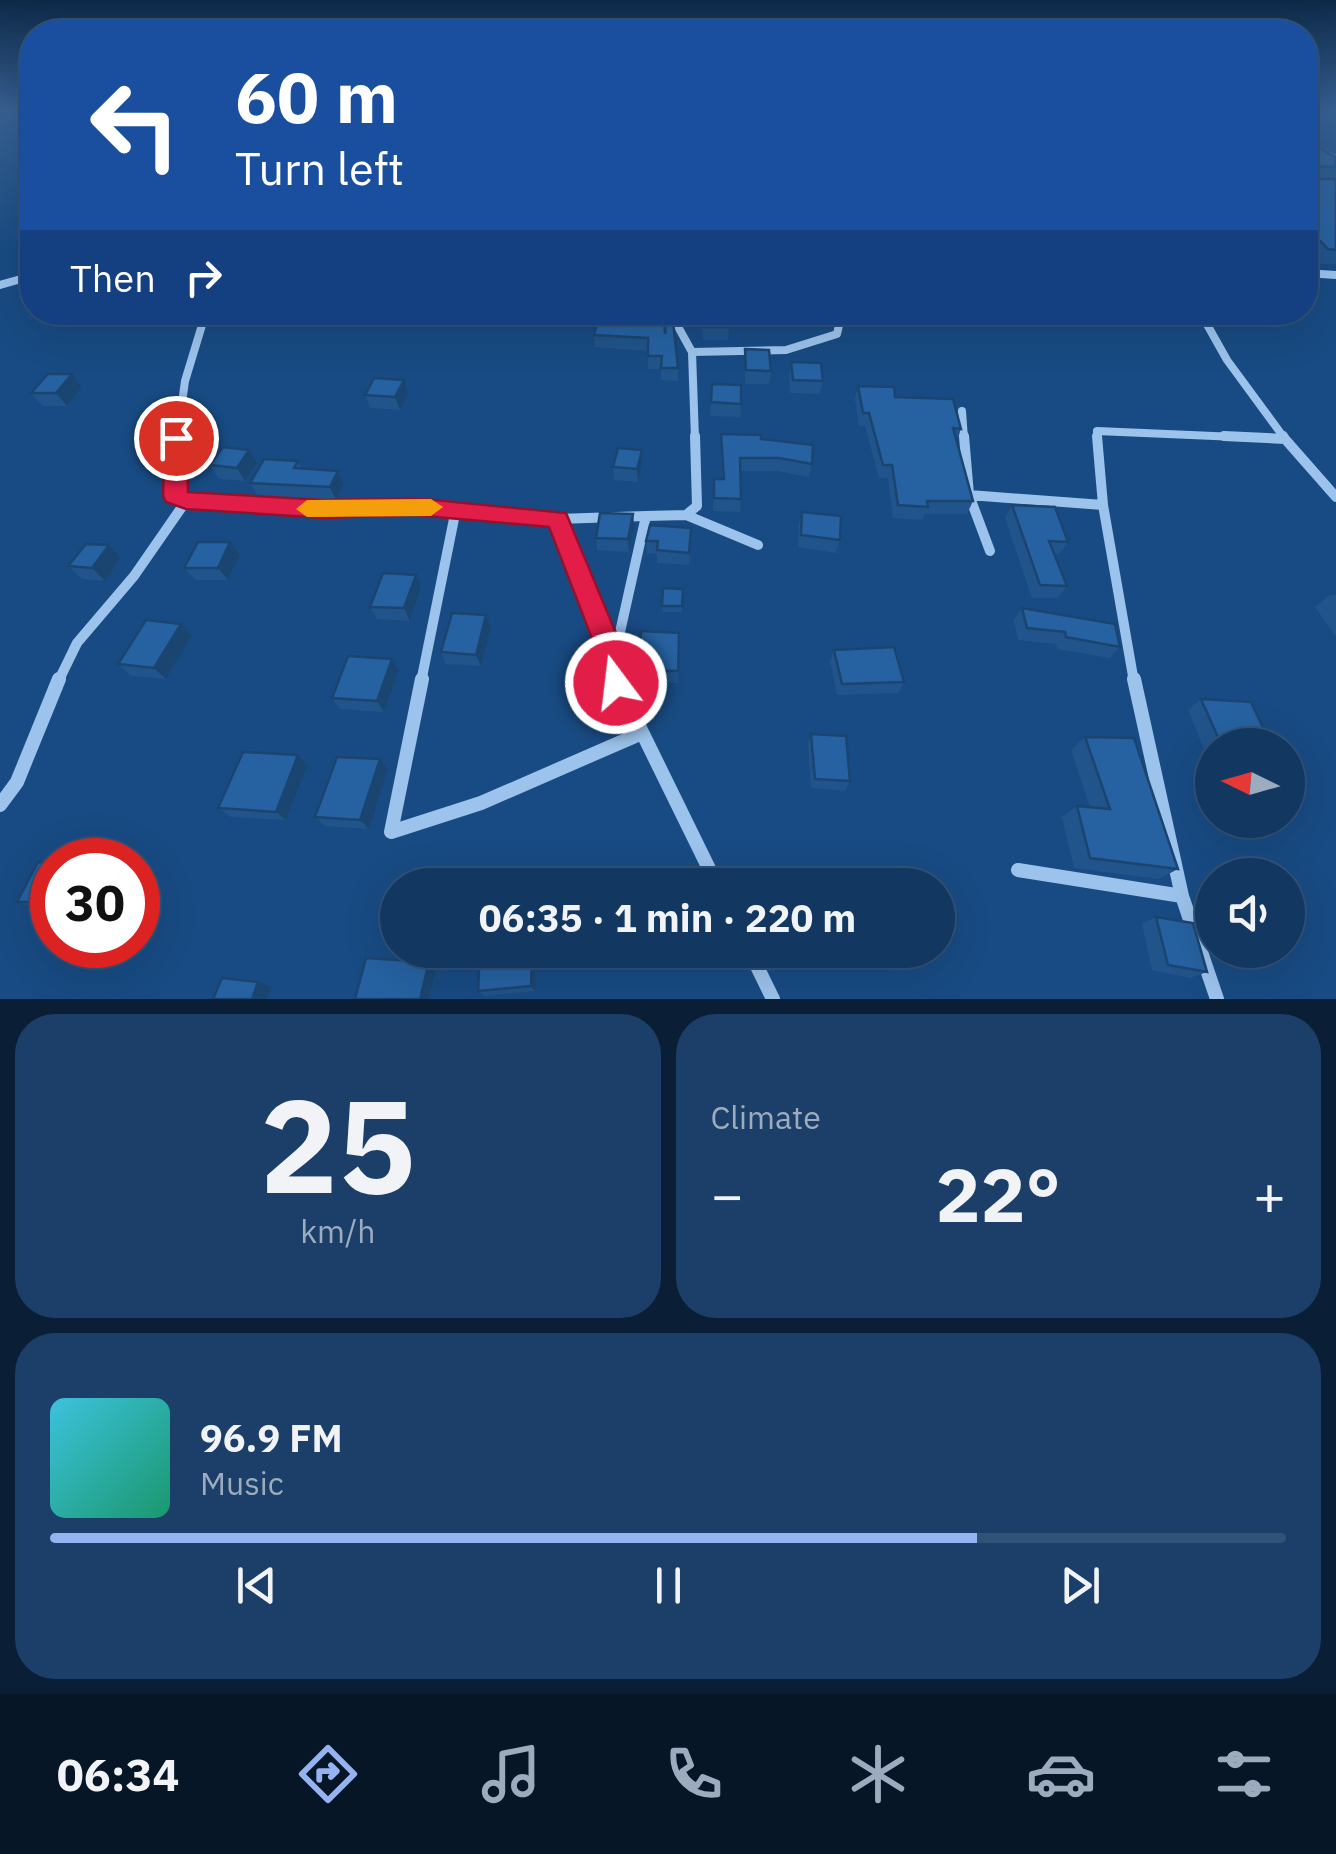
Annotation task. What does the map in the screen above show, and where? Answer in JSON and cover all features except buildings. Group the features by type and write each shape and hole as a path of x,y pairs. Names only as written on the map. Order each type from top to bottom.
{"street":[{"path":"201,325 190,350 177,408 174,496 186,501 324,509 456,509 558,519 686,515 758,545"},
{"path":"677,325 692,352 697,506 686,515"},
{"path":"692,352 784,349 826,341 837,334 839,325"},
{"path":"1207,325 1227,360 1284,439 1336,497"},
{"path":"962,411 970,495 990,552"},
{"path":"1217,999 1182,896 1131,667 1096,431 1284,439"},
{"path":"970,495 1104,505"},
{"path":"0,805 17,782 49,699 77,643 134,576 186,501"},
{"path":"456,509 391,832 481,803 642,733"},
{"path":"614,662 643,549 646,516"},
{"path":"558,519 614,662 616,683 709,868"},
{"path":"1018,870 1182,896"},
{"path":"758,968 773,999"}],"slow traffic":[{"path":"307,509 431,507"}],"route":[{"path":"176,438 174,496 186,501 324,509 414,506 558,519 614,662 616,683"}]}
